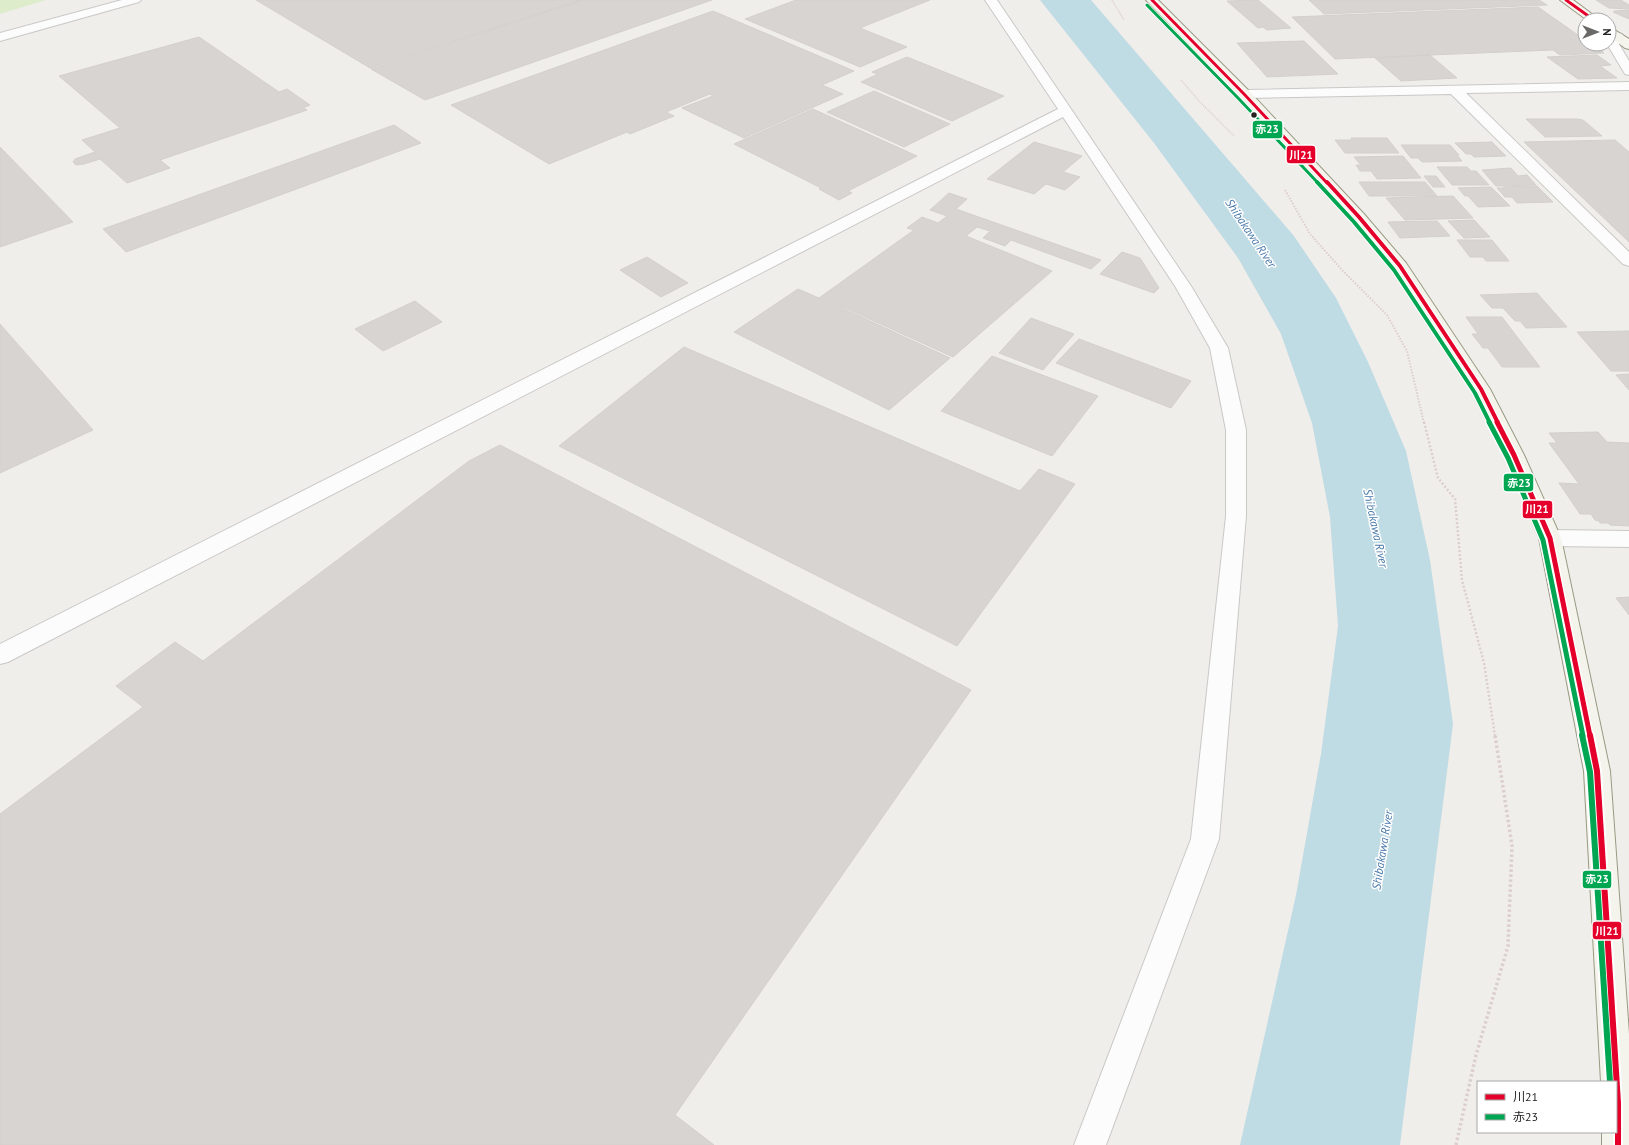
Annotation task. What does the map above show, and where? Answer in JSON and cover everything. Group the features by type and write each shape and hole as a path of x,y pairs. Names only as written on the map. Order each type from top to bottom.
{"street":[{"path":"0,37 135,0"},
{"path":"991,0 1183,286 1219,348 1236,430 1236,516 1205,839 1090,1145"},
{"path":"1152,0 1244,94 1359,217 1400,266 1481,389 1514,455 1550,538 1597,771 1624,1104 1618,1145"},
{"path":"1566,0 1583,12"},
{"path":"1617,36 1629,45"},
{"path":"1617,51 1629,71"},
{"path":"1244,94 1629,86"},
{"path":"1454,89 1629,261"},
{"path":"0,655 1066,110"},
{"path":"1550,538 1629,539"}],"path":[{"path":"1112,0 1122,18 1127,22"},
{"path":"1180,78 1200,102 1236,138"},
{"path":"1284,188 1310,234 1342,270 1387,315 1407,351 1438,478 1455,499 1462,580 1484,663 1512,846 1508,946 1476,1055 1456,1145"}],"green space":[{"path":"0,0 46,0 0,14"}],"water":[{"name":"Shibakawa River","path":"1040,0 1091,0 1294,236 1336,298 1368,362 1406,451 1430,560 1453,724 1400,1145 1240,1145 1296,895 1321,754 1338,626 1330,517 1312,423 1281,334 1238,258 1154,143"}],"building":[{"path":"256,0 581,0 370,68"},
{"path":"583,0 712,0 425,100 371,69"},
{"path":"796,0 930,0 860,28 907,47 860,67 745,19"},
{"path":"1258,0 1291,28 1267,30 1263,27 1258,28 1227,1"},
{"path":"1309,0 1539,0 1547,5 1324,14"},
{"path":"1596,0 1621,0 1629,5 1629,9 1609,8"},
{"path":"1538,7 1577,34 1577,52 1604,53 1560,55 1553,50 1335,59 1292,17"},
{"path":"1629,10 1629,19 1617,14 1617,12 1613,12"},
{"path":"713,11 854,71 822,85 843,94 744,138 682,108 713,96 710,94 666,112 674,116 630,134 627,132 549,164 451,105"},
{"path":"199,37 279,92 287,89 310,105 303,108 307,110 160,160 170,168 127,183 100,159 76,165 73,162 75,159 95,152 82,140 120,128 59,76"},
{"path":"1304,41 1338,74 1267,77 1237,43"},
{"path":"1430,55 1457,78 1401,81 1375,58"},
{"path":"1597,55 1611,65 1600,66 1617,78 1578,79 1547,57"},
{"path":"907,57 1004,96 952,121 861,82 878,74 872,72"},
{"path":"874,91 950,124 904,147 827,112"},
{"path":"813,109 917,156 848,191 852,193 839,200 819,189 821,188 734,144"},
{"path":"1526,119 1583,120 1602,136 1545,137"},
{"path":"394,125 421,143 126,252 103,229"},
{"path":"1351,138 1387,138 1399,153 1345,153 1335,140 1352,140"},
{"path":"1615,140 1629,152 1629,242 1524,142"},
{"path":"1034,142 1082,156 1063,172 1080,177 1065,190 1046,184 1034,194 987,179"},
{"path":"1492,142 1506,156 1474,157 1471,154 1466,154 1455,143"},
{"path":"1401,145 1450,145 1462,161 1422,162 1418,158 1411,158"},
{"path":"0,147 73,222 0,247"},
{"path":"1403,156 1421,178 1377,179 1371,171 1360,171 1356,165 1361,165 1354,157"},
{"path":"1437,167 1467,167 1471,171 1476,171 1489,185 1452,185"},
{"path":"1511,168 1518,176 1527,175 1536,185 1496,186 1482,170"},
{"path":"1424,176 1436,176 1445,187 1433,187"},
{"path":"1359,182 1425,182 1437,196 1369,196"},
{"path":"1537,186 1553,202 1517,203 1512,197 1505,197 1497,188 1504,188 1503,187"},
{"path":"1491,187 1510,206 1478,207 1458,188"},
{"path":"949,193 967,199 956,209 1101,260 1091,269 1011,240 1005,246 983,238 990,231 977,227 966,236 1052,271 953,357 841,306 840,307 950,358 889,410 734,332 798,289 819,298 914,230 907,228 922,217 938,223 947,216 930,210"},
{"path":"1453,196 1473,218 1405,220 1386,198"},
{"path":"1474,220 1490,237 1464,238 1448,221"},
{"path":"1437,221 1450,236 1400,238 1388,222"},
{"path":"1457,240 1492,240 1509,261 1486,261 1483,257 1470,257"},
{"path":"1122,252 1140,258 1159,288 1154,293 1100,274"},
{"path":"647,257 688,283 661,297 620,270"},
{"path":"1537,293 1567,327 1526,328 1520,321 1515,321 1503,308 1492,308 1480,295"},
{"path":"415,301 442,322 383,351 355,329"},
{"path":"1466,317 1502,317 1540,367 1502,367 1488,348 1483,348 1472,334 1478,334"},
{"path":"1031,318 1074,334 1043,370 999,353"},
{"path":"0,324 93,430 0,473"},
{"path":"1629,331 1629,371 1611,371 1577,332"},
{"path":"1079,339 1191,381 1171,408 1056,363"},
{"path":"684,347 1020,491 1039,469 1075,484 957,646 559,446"},
{"path":"992,356 1098,396 1052,456 941,411"},
{"path":"1629,374 1629,390 1616,375"},
{"path":"1598,432 1607,442 1629,443 1629,526 1600,523 1599,521 1595,520 1591,514 1580,514 1559,483 1579,484 1549,443 1557,443 1549,433"},
{"path":"500,445 971,690 675,1115 714,1145 0,1145 0,814 143,707 116,686 175,642 203,661 469,461"},
{"path":"1629,597 1629,615 1616,598"}],"transit line":[{"name":"川21","path":"1152,0 1244,94 1359,217 1400,266 1481,389 1514,455 1550,538 1597,771 1617,1081"},
{"name":"川21","path":"1566,0 1583,12"},
{"name":"赤23","path":"1147,5 1239,99 1354,222 1394,270 1475,393 1508,458 1543,540 1590,772 1610,1081"},
{"name":"川21","path":"1617,1087 1618,1145"}]}
